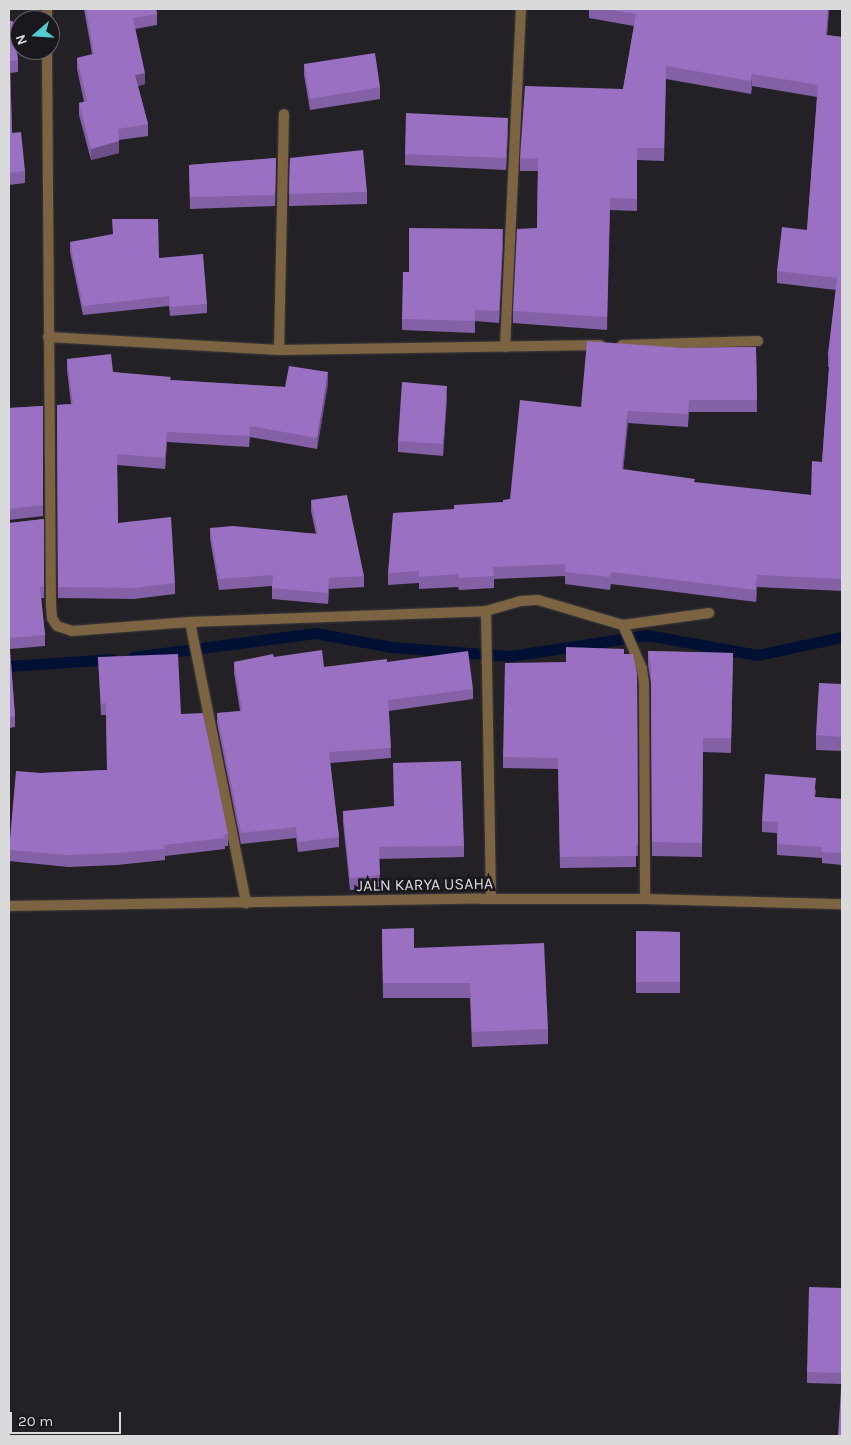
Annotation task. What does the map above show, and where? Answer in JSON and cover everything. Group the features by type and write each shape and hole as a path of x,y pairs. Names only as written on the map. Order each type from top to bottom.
{"street":[{"path":"505,347 521,9"},
{"path":"47,60 48,337 46,523 50,604 52,618 58,626 72,631 190,622 486,611 522,601 538,600 624,628 709,613"},
{"path":"279,350 284,114"},
{"path":"48,337 279,350 758,341"},
{"path":"486,611 489,676 491,899"},
{"path":"190,622 246,903"},
{"path":"624,628 642,669 644,683 645,899"},
{"name":"JALN KARYA USAHA","path":"9,906 491,899 645,899 842,904"}],"building":[{"path":"86,9 156,9 157,14 133,18 145,73 135,75 148,124 118,129 119,141 91,149 79,103 87,101 77,58 94,54"},
{"path":"605,9 828,9 826,35 842,37 842,579 757,575 756,590 611,572 610,577 565,572 565,564 493,567 494,576 459,578 458,574 419,577 419,571 388,573 393,513 454,509 454,505 503,502 503,500 510,499 520,400 581,407 587,341 682,348 756,347 757,400 689,400 688,414 628,411 622,469 695,479 694,482 811,495 812,461 822,462 830,355 828,355 837,278 777,271 782,227 807,230 818,85 752,74 751,81 666,66 664,148 637,148 637,199 610,198 607,317 513,311 517,229 537,228 538,159 520,158 525,86 623,89 636,14"},
{"path":"10,21 10,60 18,60 10,61 12,133 21,132 25,171 9,173"},
{"path":"375,53 380,87 310,99 304,64"},
{"path":"406,113 508,118 506,158 405,154"},
{"path":"363,150 367,192 289,194 290,158"},
{"path":"276,158 275,195 190,197 189,165"},
{"path":"112,219 158,219 159,258 203,254 207,304 170,307 169,296 83,306 70,242 113,234"},
{"path":"409,228 503,229 499,311 475,310 475,321 402,319 403,272 409,272"},
{"path":"111,354 113,372 171,377 170,380 285,387 289,366 328,372 317,438 250,426 249,436 167,432 165,458 117,454 118,523 171,517 175,583 134,588 58,587 57,405 73,404 67,359"},
{"path":"402,382 447,386 443,444 398,441"},
{"path":"43,406 43,505 9,509 9,408"},
{"path":"347,495 364,576 329,578 328,593 272,588 273,575 219,579 210,528 233,526 318,534 311,500"},
{"path":"44,519 44,587 40,587 45,635 9,638 9,523"},
{"path":"9,638 15,716 9,717"},
{"path":"566,647 624,649 624,654 633,654 637,673 638,845 636,845 636,856 560,857 558,758 503,757 505,663 566,662"},
{"path":"322,650 324,667 387,659 387,662 468,651 473,689 388,700 391,748 329,752 339,837 298,842 296,827 241,833 217,713 242,711 234,662 273,654 274,657"},
{"path":"648,651 733,653 731,738 703,738 702,843 652,842 651,669"},
{"path":"178,654 181,714 203,713 228,834 224,835 225,838 164,845 165,849 117,853 68,855 9,850 16,771 41,773 107,770 106,703 101,704 98,657"},
{"path":"819,683 842,684 842,737 816,735"},
{"path":"461,761 464,846 379,847 380,875 350,878 343,811 394,806 393,763"},
{"path":"765,774 816,778 814,797 842,799 842,853 822,852 822,847 777,844 778,822 762,821"},
{"path":"414,928 414,948 544,943 548,1029 472,1032 470,983 383,983 382,929"},
{"path":"636,931 680,932 680,982 636,982"},
{"path":"809,1287 842,1288 842,1373 807,1372"},
{"path":"842,1373 842,1436 838,1436"}],"waterway":[{"path":"133,657 315,633 391,647 510,656 647,635 757,655 842,637"},
{"path":"9,666 112,659"}]}
